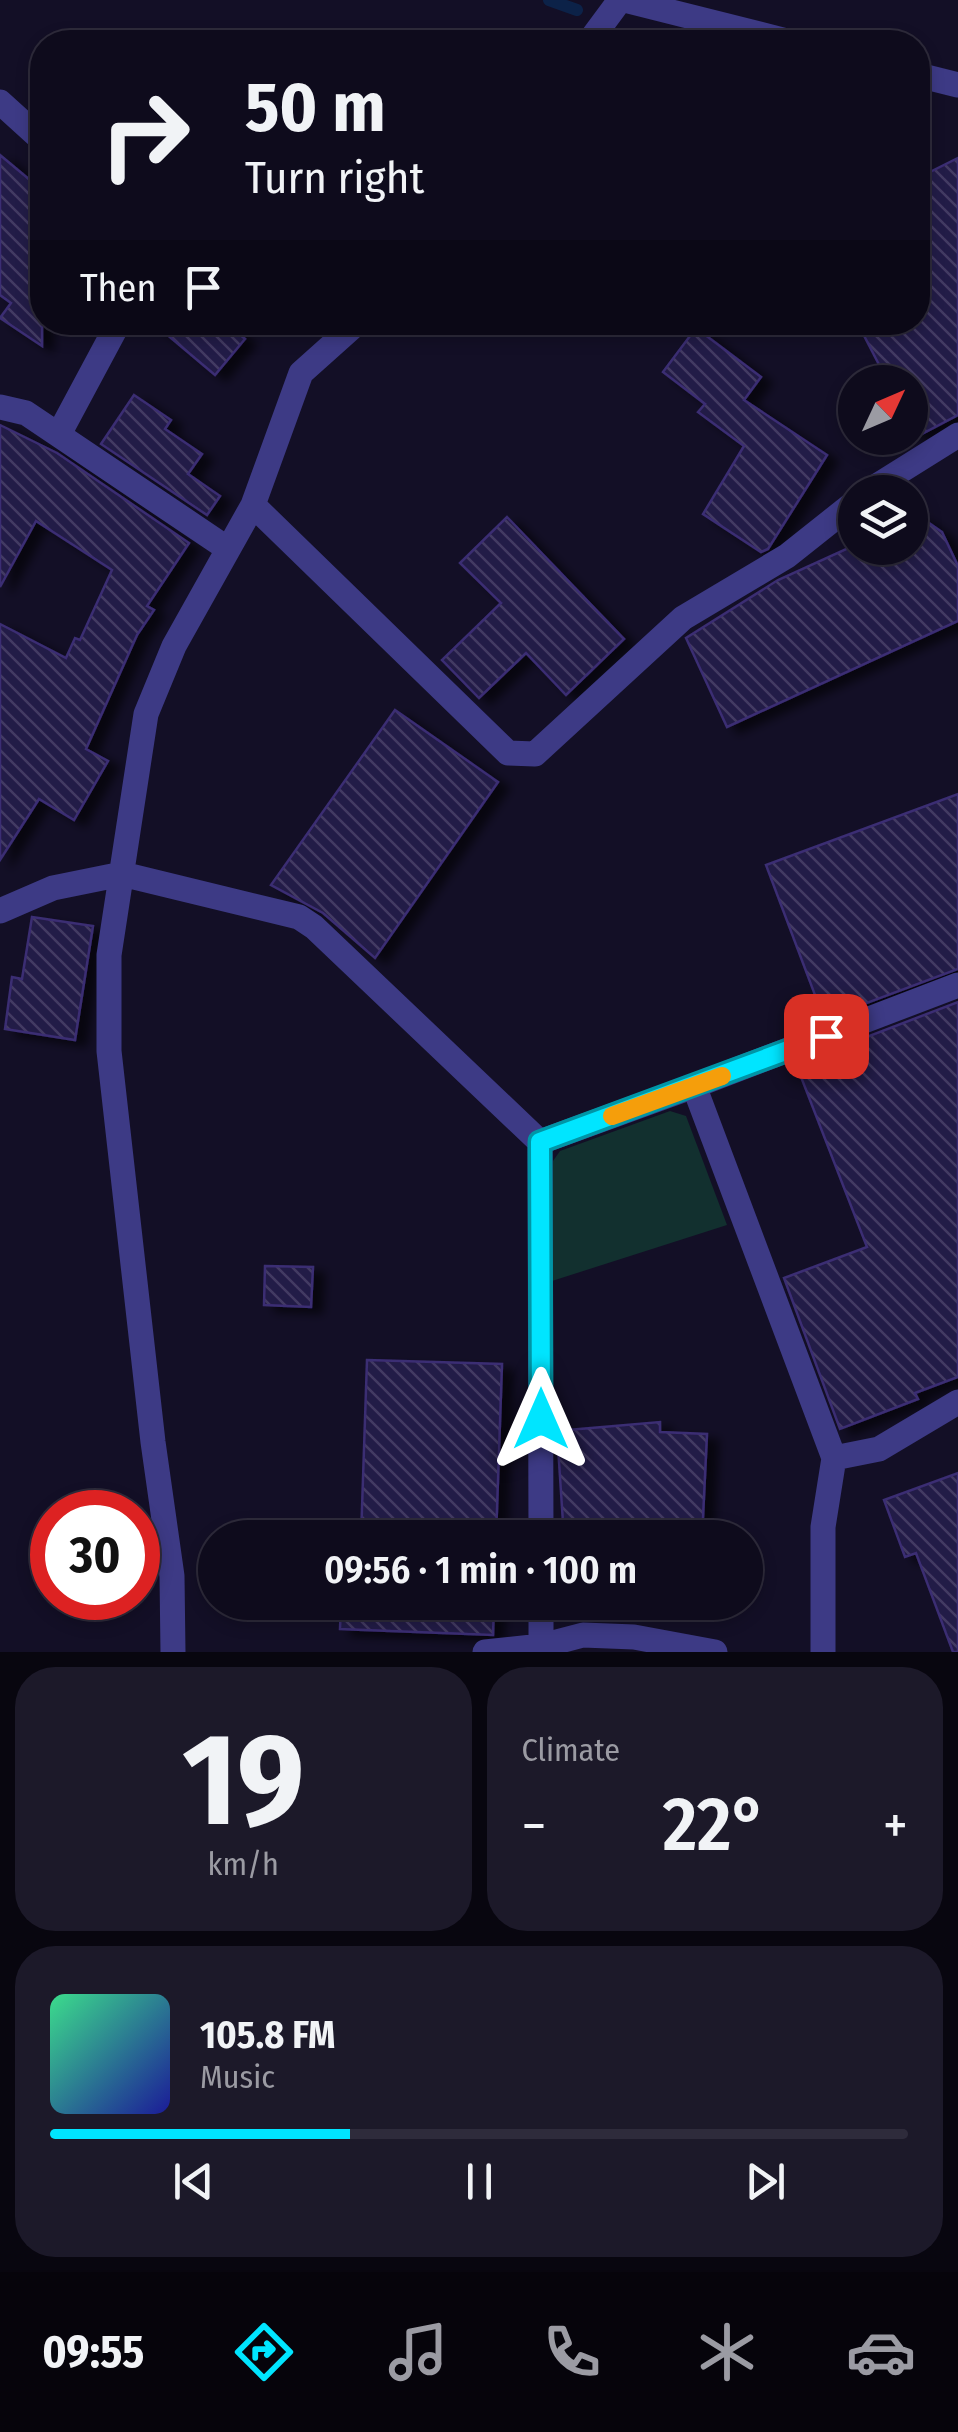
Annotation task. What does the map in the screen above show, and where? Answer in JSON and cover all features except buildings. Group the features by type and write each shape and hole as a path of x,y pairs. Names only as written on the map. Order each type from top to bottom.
{"street":[{"path":"598,30 622,0 743,30"},
{"path":"930,78 958,85"},
{"path":"0,102 30,129"},
{"path":"59,434 112,335"},
{"path":"173,1652 172,1576 109,1051 109,955 146,714 174,646 253,505 300,373 343,335"},
{"path":"0,407 26,414 59,434 228,549"},
{"path":"895,475 958,436"},
{"path":"253,505 508,753 535,754 683,618 788,556 838,516"},
{"path":"0,911 53,888 122,874 299,917 357,967 540,1142 541,1520"},
{"path":"540,1142 958,985"},
{"path":"694,1086 834,1458 823,1527 824,1652"},
{"path":"834,1458 880,1449 958,1402"},
{"path":"541,1620 541,1646"},
{"path":"485,1652 541,1646 583,1635 634,1637 715,1652"}],"green space":[{"path":"670,1111 686,1116 727,1225 552,1281 553,1161 560,1151"}],"waterway":[{"path":"549,0 577,10"}],"slow traffic":[{"path":"612,1116 722,1076"}],"route":[{"path":"541,1419 540,1142 826,1036"}]}
